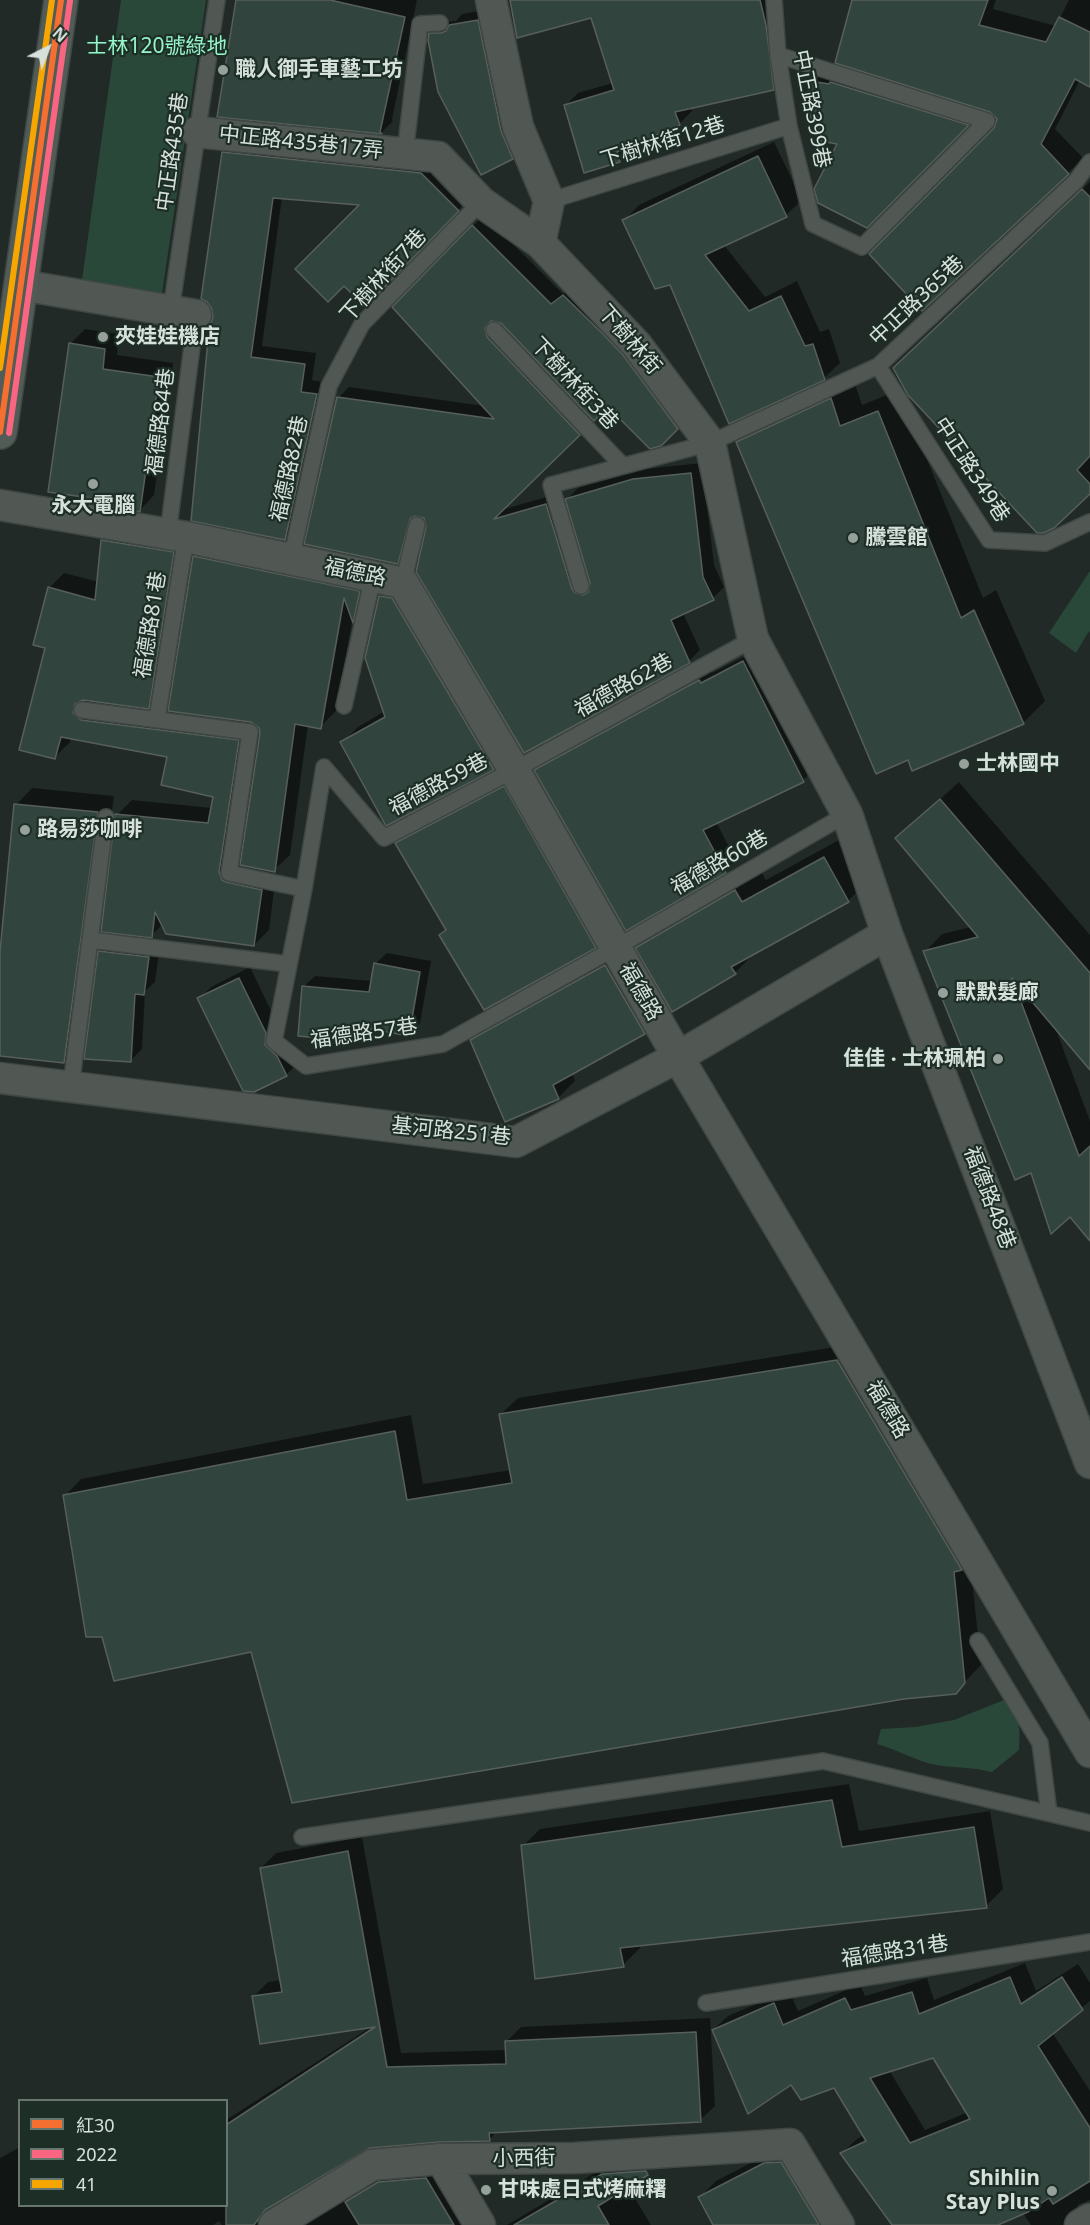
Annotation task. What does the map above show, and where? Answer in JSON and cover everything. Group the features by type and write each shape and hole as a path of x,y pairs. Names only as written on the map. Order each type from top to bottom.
{"street":[{"path":"0,432 61,0"},
{"path":"491,0 518,127 549,201 540,243"},
{"name":"中正路435巷17弄","path":"197,132 405,154"},
{"name":"下樹林街","path":"405,154 438,157 482,202 540,243 636,344 710,443"},
{"path":"21,285 183,313"},
{"path":"710,443 753,639 847,814 887,934"},
{"name":"福德路","path":"0,505 177,536 403,583 514,770 678,1057 1090,1752"},
{"name":"基河路251巷","path":"0,1078 516,1142 678,1057 887,934"},
{"name":"福德路48巷","path":"887,934 1090,1463"},
{"name":"小西街","path":"274,2225 372,2165 441,2159 576,2158 790,2144 838,2225"},
{"path":"441,2159 480,2225"},
{"path":"1080,2225 1090,2219"}],"lane":[{"name":"中正路435巷","path":"183,313 197,132 216,0"},
{"name":"中正路399巷","path":"774,0 778,55 789,126 813,224 862,247 987,121 778,55"},
{"path":"405,154 420,24 440,23"},
{"name":"下樹林街12巷","path":"549,201 789,126"},
{"name":"中正路365巷","path":"581,586 551,485 710,443 878,366 1076,182 1090,162"},
{"name":"下樹林街7巷","path":"329,386 362,324 482,202"},
{"name":"福德路84巷","path":"177,536 183,313"},
{"name":"下樹林街3巷","path":"494,330 622,466"},
{"name":"中正路349巷","path":"878,366 989,540 1045,543 1090,522"},
{"name":"福德路82巷","path":"291,560 329,386"},
{"path":"403,583 417,525"},
{"name":"福德路81巷","path":"157,719 177,536"},
{"path":"344,706 373,577"},
{"name":"福德路62巷","path":"514,770 753,639"},
{"path":"82,710 250,732 229,873 304,889"},
{"name":"福德路59巷","path":"324,767 384,838 514,770"},
{"name":"福德路57巷","path":"324,767 304,889 274,1041 306,1066 443,1044 615,948"},
{"name":"福德路60巷","path":"615,948 847,814"},
{"path":"71,1086 106,817"},
{"path":"90,940 288,964"},
{"path":"978,1641 1040,1743 1049,1813"},
{"path":"302,1837 823,1761 1090,1823"},
{"name":"福德路31巷","path":"706,2003 1090,1942"}],"green space":[{"name":"士林120號綠地","path":"121,0 206,0 162,293 82,280"},
{"path":"1090,571 1090,633 1089,631 1076,653 1049,633"},
{"path":"1004,1700 1014,1712 1018,1723 1019,1750 992,1772 929,1763 877,1744 881,1729 915,1727 954,1720"}],"building":[{"path":"236,0 330,0 405,17 380,132 382,134 217,117"},
{"path":"510,0 760,0 766,25 774,90 675,112 680,125 617,152 620,162 584,173 564,105 614,90 591,18 517,38"},
{"path":"852,0 988,0 979,25 1046,42 1059,17 1090,32 1090,87 1075,79 1041,144 1069,174 922,311 869,254 994,128 997,119 990,112 835,63"},
{"path":"478,20 501,131 513,159 481,175 438,92 428,40 429,33 446,31 449,25"},
{"path":"810,81 829,84 830,82 969,125 867,228 818,203 814,189 837,144 820,141 806,105"},
{"path":"222,152 421,173 459,211 365,307 344,286 328,302 295,269 359,205 273,198 251,357 305,364 301,392 317,394 285,540 191,521 209,329 205,329 210,326 213,317 212,309 207,302 201,299"},
{"path":"758,156 787,217 705,255 749,311 781,296 805,346 813,344 825,380 729,424 670,285 655,289 622,220"},
{"path":"1082,189 1090,197 1090,456 1077,470 1090,484 1090,494 1054,528 1037,533 908,395 893,368"},
{"path":"472,225 551,304 563,295 603,334 623,355 678,429 661,446 650,449 608,407 594,421 501,323 491,321 485,328 487,337 580,435 494,519 546,504 572,589 575,593 583,595 588,592 590,583 565,499 633,479 691,473 703,577 714,600 671,620 690,663 524,753 416,572 426,527 424,518 415,516 410,519 398,564 304,544 337,397 494,419 392,307"},
{"path":"69,343 105,349 103,369 159,377 140,512 105,506 105,500 48,492"},
{"name":"騰雲館","path":"831,398 840,426 878,411 961,618 974,610 1024,724 912,771 908,760 876,774 736,442"},
{"path":"101,540 174,552 149,709 83,700 75,704 73,713 81,720 239,740 219,872 222,880 226,882 262,890 254,946 166,934 155,912 152,938 101,932 115,814 208,823 213,797 161,785 167,757 61,737 55,759 19,750 45,648 33,645 48,587 95,600"},
{"path":"193,556 360,591 353,623 344,598 321,729 295,724 275,872 240,865 259,728 251,722 168,711"},
{"path":"379,596 392,598 494,770 386,826 340,742 385,717 365,658"},
{"path":"743,661 804,782 703,830 726,873 626,931 534,770 699,680 701,683"},
{"path":"504,786 596,948 484,1010 439,935 446,930 395,843"},
{"path":"940,799 1090,973 1090,1070 1012,978 1079,1156 1090,1146 1090,1241 1070,1217 1051,1234 1031,1173 1015,1180 923,951 978,937 895,838"},
{"path":"14,804 98,812 64,1063 0,1056 0,952"},
{"path":"824,857 849,902 731,967 736,974 672,1012 635,948 735,890 742,902"},
{"path":"98,951 149,957 144,995 135,994 131,1062 84,1059"},
{"path":"374,963 420,972 409,1036 343,1024 342,1040 298,1036 302,986 369,992"},
{"path":"605,965 645,1034 553,1085 559,1099 505,1122 470,1040"},
{"path":"239,978 266,1033 265,1045 277,1056 287,1076 254,1092 243,1091 197,998"},
{"path":"837,1360 962,1570 954,1572 965,1683 956,1694 904,1699 292,1803 251,1652 114,1681 102,1637 86,1637 63,1495 395,1431 407,1500 512,1483 499,1414"},
{"path":"832,1800 842,1847 974,1827 987,1908 620,1948 624,1967 535,1979 521,1845"},
{"path":"348,1851 387,2067 506,2064 505,2041 696,2032 701,2122 489,2133 490,2141 440,2142 370,2148 265,2210 254,2225 226,2225 228,2124 375,2027 260,2044 252,1996 282,1992 260,1868"},
{"path":"1010,1977 1021,2004 1062,1977 1083,2010 1038,2046 1090,2128 1090,2181 1053,2204 1049,2198 1028,2212 998,2225 892,2225 840,2153 866,2141 834,2088 801,2100 791,2085 748,2114 712,2030 774,2003 783,2025 845,1998 851,2010 912,1992 919,2014","holes":["933,2058 970,2119 910,2143 870,2078"]},
{"path":"781,2162 819,2225 713,2225 698,2197 764,2163"},
{"path":"646,2171 648,2175 598,2206 609,2225 514,2225 602,2174"},
{"path":"426,2178 454,2225 359,2225 345,2202 378,2182"}],"transit line":[{"name":"41","path":"0,368 52,0"},
{"name":"紅30","path":"0,432 61,0"},
{"name":"2022","path":"9,433 70,1"}],"place":[{"name":"職人御手車藝工坊","path":"223,70"},
{"name":"夾娃娃機店","path":"103,337"},
{"name":"永大電腦","path":"93,484"},
{"name":"騰雲館","path":"853,538"},
{"name":"士林國中","path":"964,764"},
{"name":"路易莎咖啡","path":"25,830"},
{"name":"默默髮廊","path":"943,993"},
{"name":"佳佳 ‧ 士林珮柏","path":"998,1059"},
{"name":"甘味處日式烤麻糬","path":"486,2190"},
{"name":"Shihlin Stay Plus","path":"1052,2191"}]}
